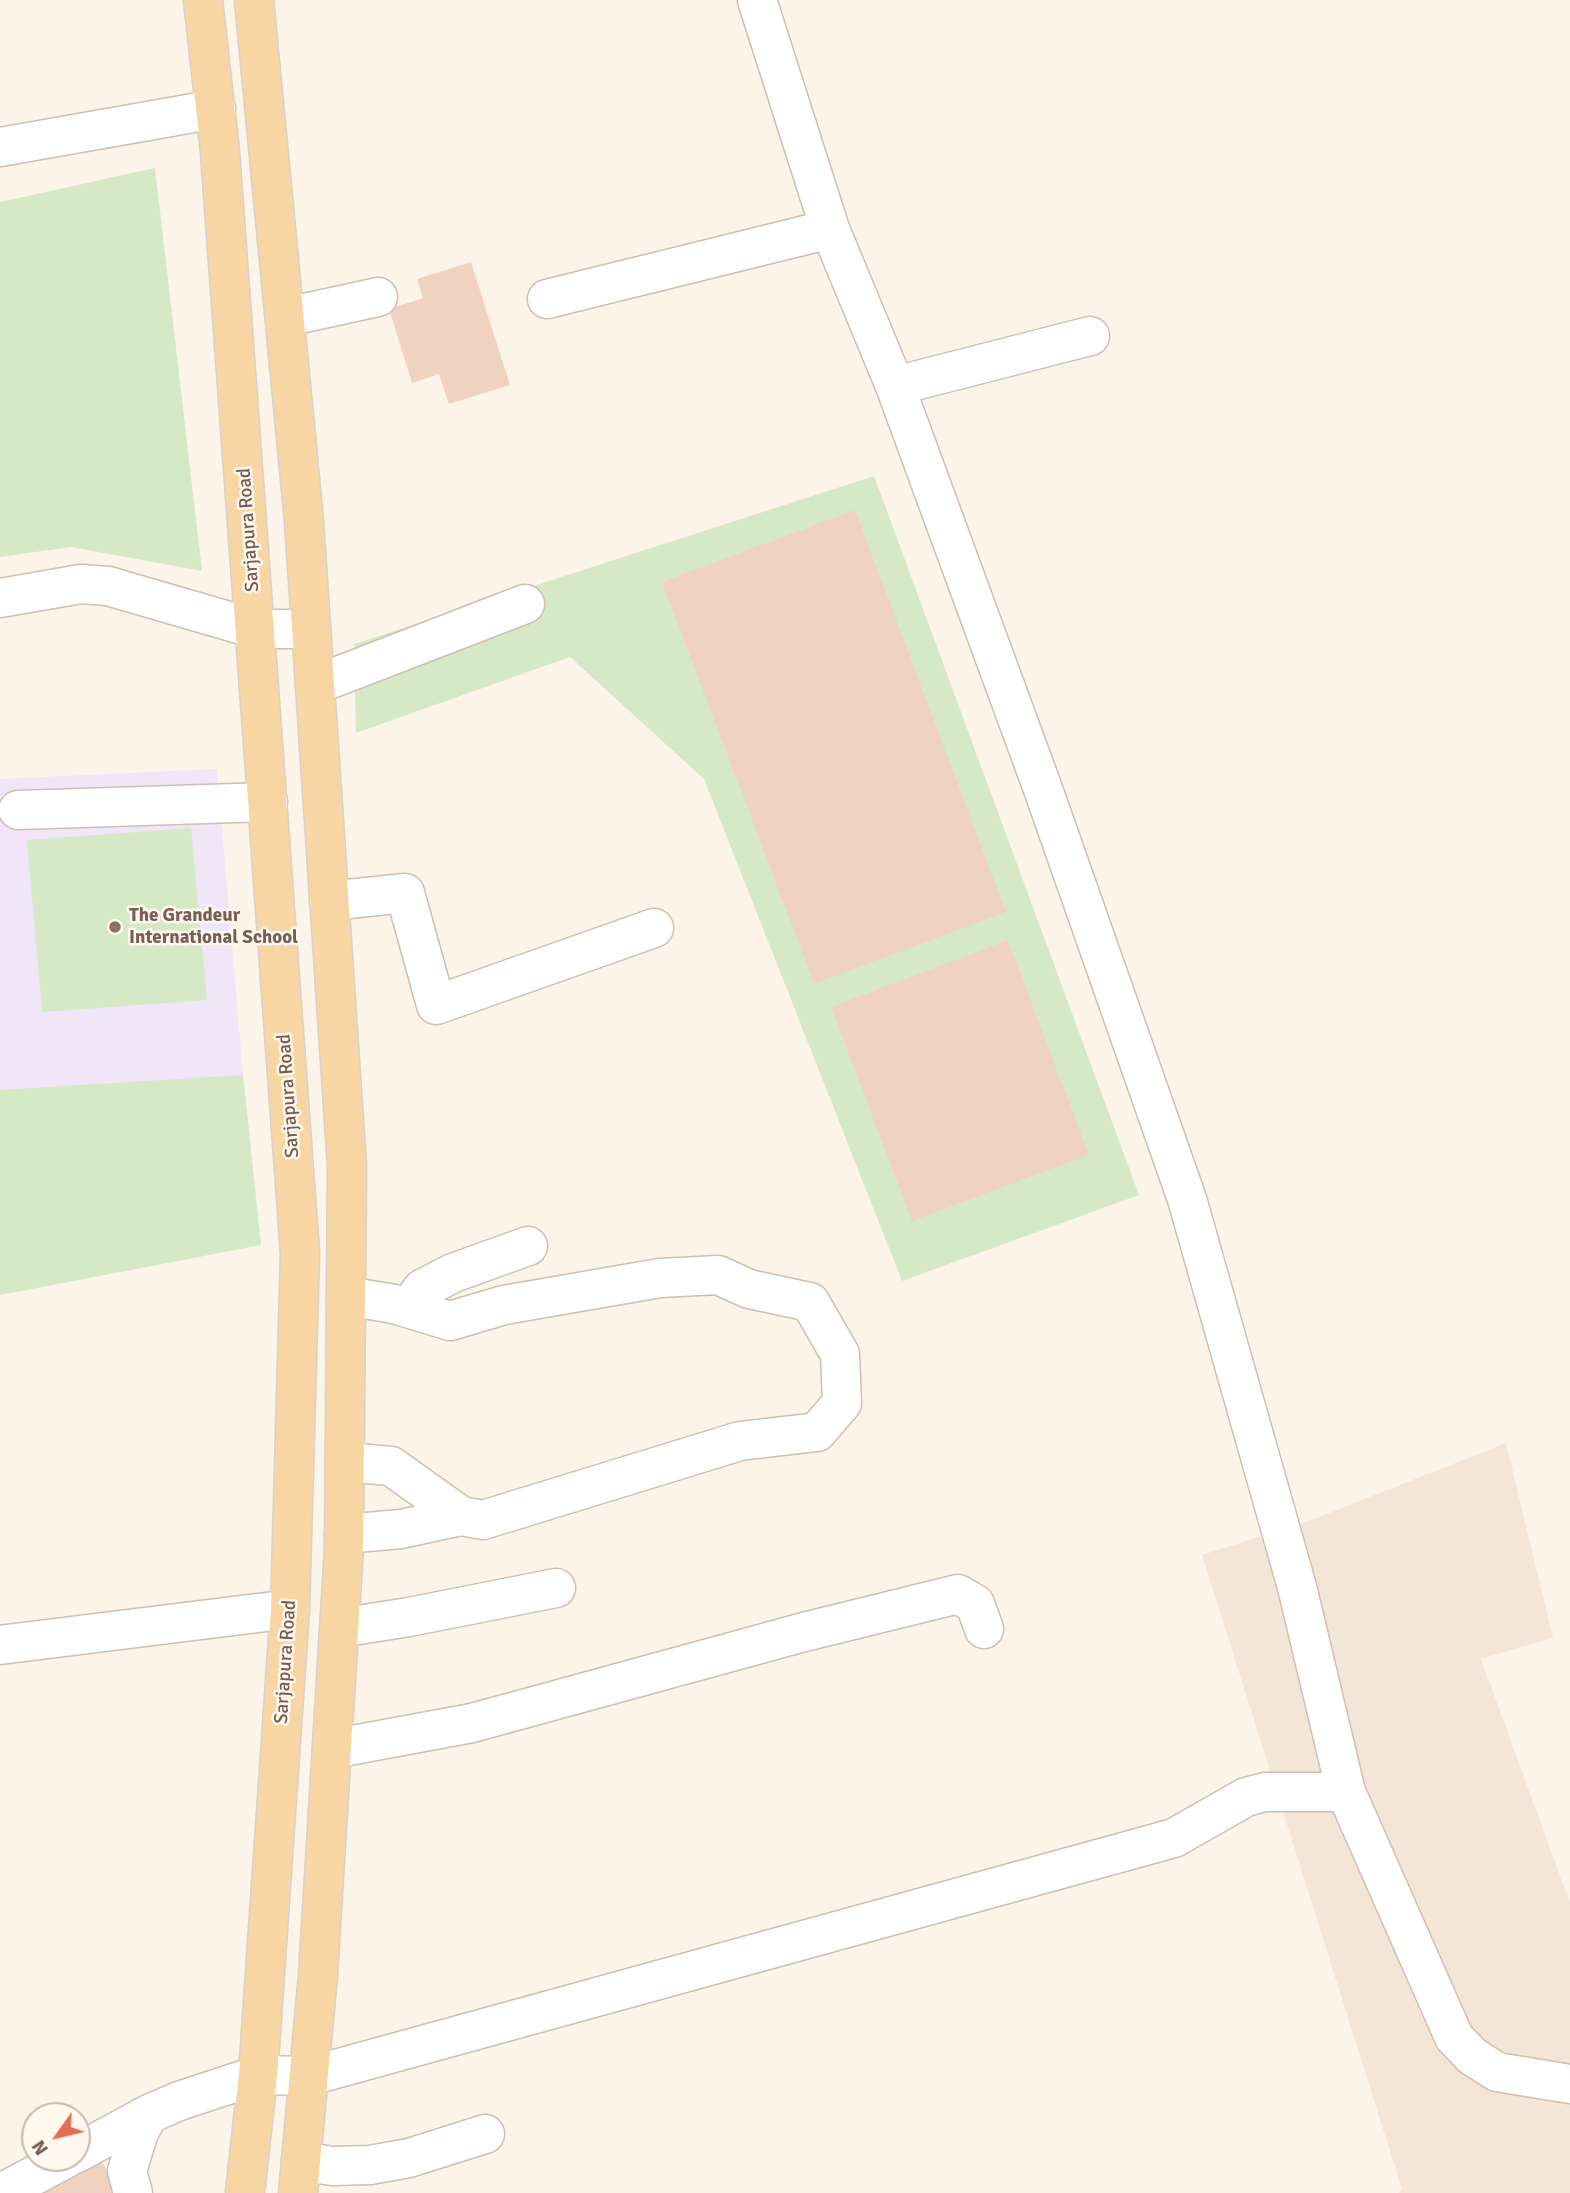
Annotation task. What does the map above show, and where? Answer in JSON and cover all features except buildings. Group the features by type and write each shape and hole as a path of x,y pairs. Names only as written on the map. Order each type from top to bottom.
{"main road":[{"name":"Sarjapura Road","path":"204,0 216,109 256,629 300,1253 290,1609 258,2075 245,2193"},
{"path":"254,0 286,317 311,629 347,1166 344,1534 340,1628 310,2076 299,2177"}],"street":[{"path":"757,0 830,229 895,386 1043,789 1186,1199 1297,1587 1346,1792 1454,2037 1472,2056 1497,2071 1570,2084"},
{"path":"0,147 216,109"},
{"path":"547,299 830,229"},
{"path":"286,317 379,297"},
{"path":"895,386 1090,336"},
{"path":"0,598 81,584 108,586 256,629 311,629"},
{"path":"315,685 525,604"},
{"path":"18,810 268,802"},
{"path":"329,901 405,893 436,1005 654,928"},
{"path":"408,1308 422,1289 453,1273 528,1246"},
{"path":"344,1534 401,1529 461,1516 483,1520 740,1441 817,1432 842,1403 840,1354 810,1302 749,1289 718,1275 648,1280 504,1306 450,1321 408,1308 346,1296"},
{"path":"345,1462 391,1466 461,1516"},
{"path":"340,1628 556,1588"},
{"path":"332,1749 472,1723 804,1632 958,1594 975,1604 984,1629"},
{"path":"0,1645 290,1609"},
{"path":"91,2145 179,2101 258,2075 310,2076 1174,1838 1246,1797 1265,1792 1346,1792"},
{"path":"133,2193 127,2171 139,2132 149,2114"},
{"path":"299,2177 332,2166 370,2165 409,2158 485,2134"},
{"path":"1,2193 41,2172"}],"shaded area":[{"name":"The Grandeur International School","path":"217,769 243,1075 261,1245 0,1295 0,779"},
{"path":"1506,1443 1553,1638 1481,1659 1570,1903 1570,2193 1399,2193 1402,2189 1202,1555 1309,1521"}],"green space":[{"path":"155,168 202,571 71,547 0,557 0,202"},
{"path":"874,476 1139,1195 902,1281 704,779 570,657 356,733 354,644"},
{"path":"191,828 207,1000 42,1012 27,840"},
{"path":"243,1075 261,1245 0,1295 0,1090"}],"place":[{"name":"The Grandeur International School","path":"115,927"}]}
